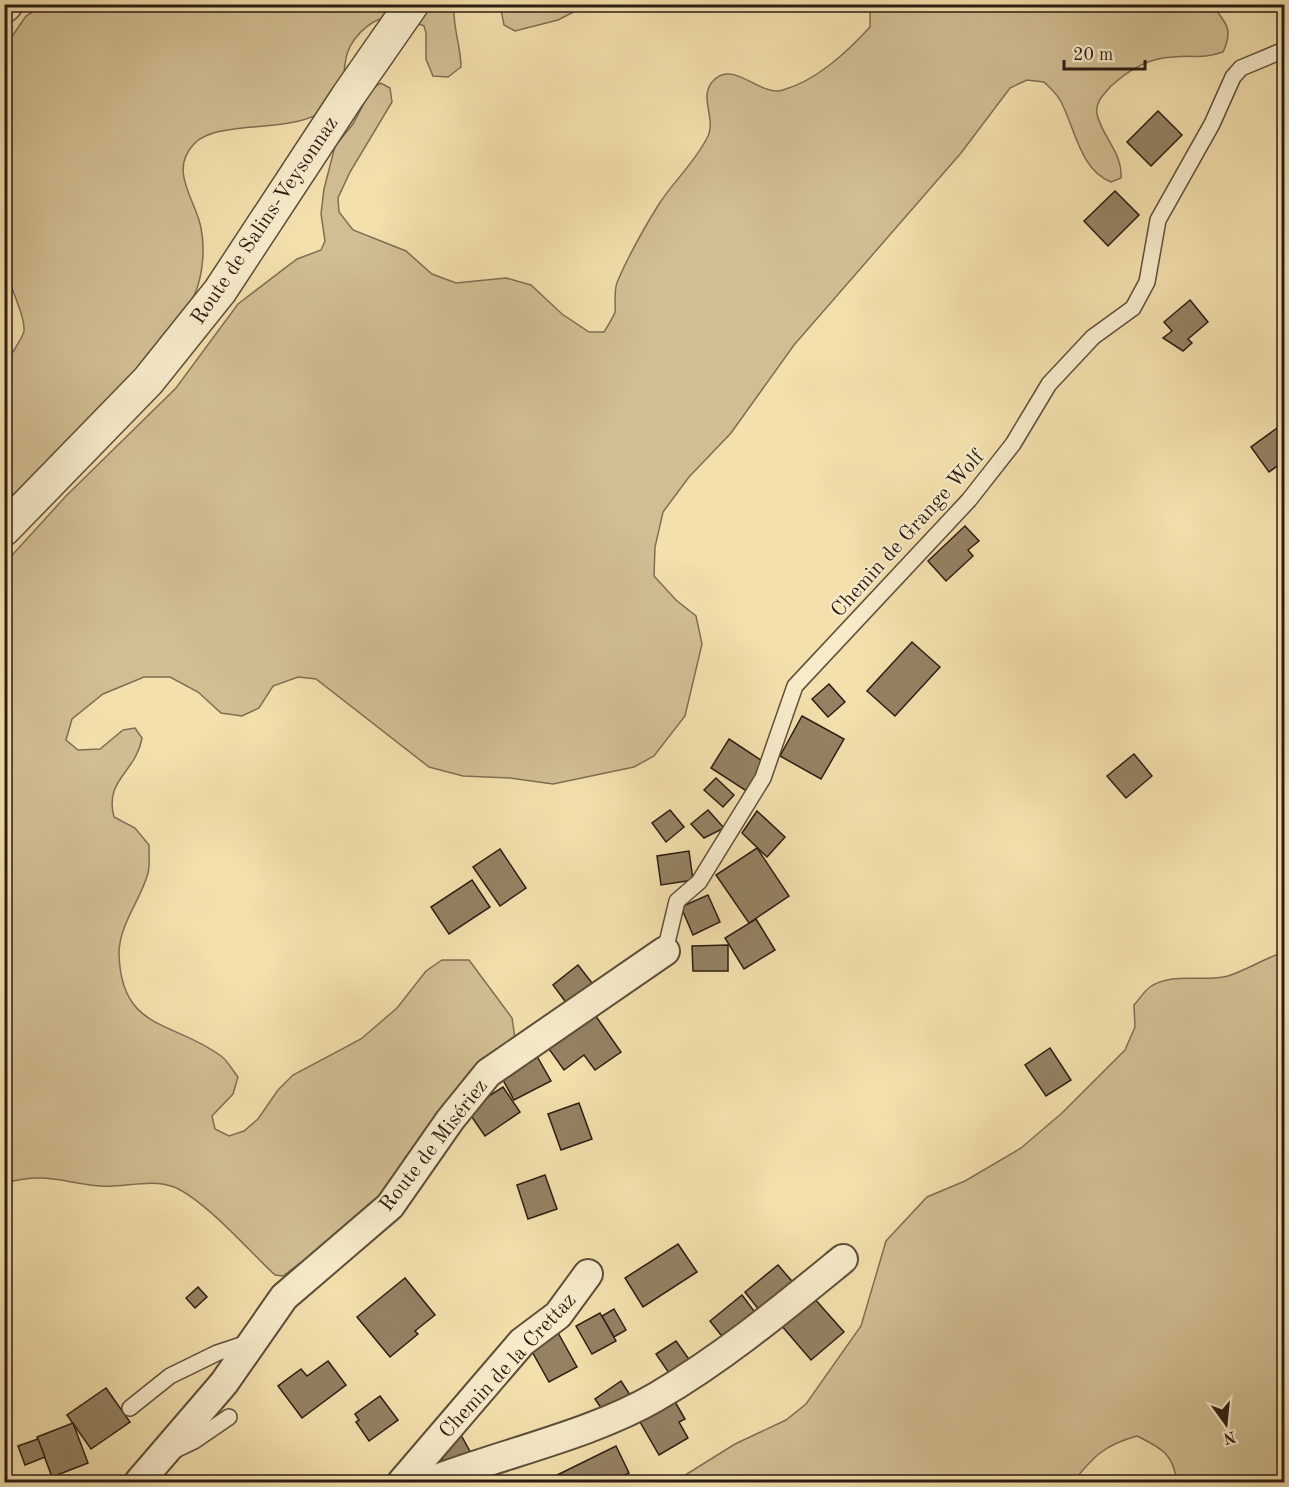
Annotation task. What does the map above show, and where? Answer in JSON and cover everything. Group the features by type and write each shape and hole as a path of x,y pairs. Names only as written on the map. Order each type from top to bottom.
{"street":[{"name":"Route de Salins-Veysonnaz","path":"4,530 148,381 220,291 348,96 412,4"},
{"name":"Route de Misériez","path":"139,1482 166,1454 224,1383 284,1297 390,1206 450,1120 488,1073 665,951"},
{"path":"429,1482 479,1462 587,1427 655,1398 750,1335 843,1259"},
{"name":"Chemin de la Crettaz","path":"402,1482 522,1342 558,1315 588,1274"}],"lane":[{"name":"Chemin de Grange Wolf","path":"665,951 677,901 699,882 763,778 795,686 969,500 1013,444 1049,384 1093,337 1133,308 1147,282 1158,220 1212,124 1233,77 1241,68 1284,50"},
{"path":"130,1408 170,1376 217,1353 254,1340"},
{"path":"166,1454 194,1441 230,1417"}],"shaded area":[{"path":"45,4 454,5 461,67 448,77 433,76 426,59 424,26 398,17 382,18 366,27 354,40 345,61 340,94 332,105 317,115 300,121 221,131 206,136 194,144 183,165 183,175 198,217 203,243 203,260 193,298 145,363 5,509 5,355 13,352 21,339 24,324 5,267 4,48 26,16"},
{"path":"500,4 587,5 558,20 515,31 504,25"},
{"path":"992,4 1212,5 1225,22 1228,37 1223,52 1155,60 1132,70 1103,95 1097,106 1097,114 1116,153 1121,169 1121,178 1111,182 1092,168 1079,146 1060,100 1044,82 1027,80 1010,88 961,153 794,345 731,433 689,477 663,512 655,547 654,576 676,600 696,616 702,644 685,716 654,756 634,767 553,784 510,778 463,776 429,767 316,679 298,677 273,686 259,708 242,716 221,713 198,692 170,677 144,677 103,694 72,719 66,740 78,750 100,749 123,730 135,728 142,738 134,760 117,785 112,804 114,817 135,828 149,845 148,873 141,893 126,922 120,943 122,979 129,998 140,1011 154,1021 221,1056 238,1077 233,1094 212,1116 215,1129 229,1136 244,1131 258,1119 278,1090 293,1075 361,1039 397,1008 426,971 442,960 469,960 512,1018 515,1038 370,1210 283,1276 275,1275 213,1214 174,1187 156,1183 100,1186 43,1178 5,1183 4,564 66,496 176,388 238,304 297,259 321,250 325,241 321,214 324,189 335,146 353,124 372,88 381,83 390,88 392,102 350,172 338,198 339,212 353,230 406,251 432,274 456,283 506,278 531,285 562,314 589,332 604,332 615,312 616,284 642,232 659,204 707,138 710,123 707,93 715,79 731,74 774,91 783,90 808,80 830,64 870,27 870,5 960,5 976,10 984,9"},
{"path":"1284,952 1284,1482 1177,1482 1169,1458 1159,1448 1137,1436 1116,1443 1100,1453 1073,1482 674,1482 735,1444 786,1420 806,1404 861,1326 886,1241 927,1197 965,1181 1021,1148 1062,1113 1125,1050 1135,1027 1134,1005 1148,989 1159,982 1178,978 1228,976"}],"building":[{"path":"1158,111 1182,135 1151,166 1127,142"},
{"path":"1115,191 1139,215 1108,246 1084,221"},
{"path":"1190,300 1208,322 1188,339 1192,343 1183,351 1163,338 1172,331 1164,322"},
{"path":"1284,423 1284,461 1269,472 1251,447"},
{"path":"965,526 979,541 968,550 973,556 946,581 928,561"},
{"path":"912,642 940,667 895,716 867,691"},
{"path":"829,684 845,702 828,717 812,699"},
{"path":"802,716 844,739 821,779 780,756"},
{"path":"729,739 767,764 748,792 711,768"},
{"path":"1134,754 1152,776 1126,798 1107,776"},
{"path":"716,778 734,795 723,807 704,790"},
{"path":"670,810 684,827 666,842 652,823"},
{"path":"708,810 724,828 704,838 691,824"},
{"path":"757,811 785,837 767,857 742,833"},
{"path":"757,848 789,896 749,923 716,875"},
{"path":"500,849 526,888 500,906 473,867"},
{"path":"689,851 693,880 661,885 657,856"},
{"path":"472,880 490,907 449,934 431,907"},
{"path":"708,895 720,922 693,935 681,907"},
{"path":"756,919 775,950 744,969 725,938"},
{"path":"728,945 728,971 693,971 692,946"},
{"path":"578,965 596,988 570,1008 553,985"},
{"path":"593,1012 621,1052 595,1070 584,1055 564,1070 549,1049"},
{"path":"1050,1048 1071,1080 1046,1096 1025,1065"},
{"path":"534,1051 551,1081 514,1100 498,1071"},
{"path":"503,1087 520,1112 485,1136 467,1110"},
{"path":"579,1103 592,1139 561,1150 548,1114"},
{"path":"545,1175 557,1209 528,1219 517,1185"},
{"path":"678,1244 697,1272 643,1307 625,1278"},
{"path":"778,1265 797,1287 763,1315 745,1292"},
{"path":"405,1278 435,1315 415,1331 418,1334 390,1357 357,1317"},
{"path":"198,1287 207,1297 195,1308 186,1298"},
{"path":"742,1295 760,1319 728,1344 710,1321"},
{"path":"813,1297 844,1332 811,1360 781,1325"},
{"path":"614,1309 626,1330 614,1337 602,1316"},
{"path":"600,1313 616,1341 592,1354 576,1326"},
{"path":"557,1331 577,1367 549,1382 529,1346"},
{"path":"676,1341 691,1362 671,1376 656,1354"},
{"path":"328,1361 346,1385 302,1418 278,1386 301,1369 307,1376"},
{"path":"621,1381 634,1401 608,1418 595,1399"},
{"path":"106,1388 130,1422 91,1449 67,1415"},
{"path":"671,1395 685,1419 679,1422 688,1438 659,1455 636,1415"},
{"path":"380,1396 398,1420 369,1441 356,1422 359,1420 355,1414"},
{"path":"73,1423 88,1463 52,1477 37,1437"},
{"path":"461,1435 472,1455 448,1469 437,1449"},
{"path":"38,1439 45,1457 25,1465 18,1446"},
{"path":"616,1446 629,1473 621,1477 624,1482 543,1482"}]}
